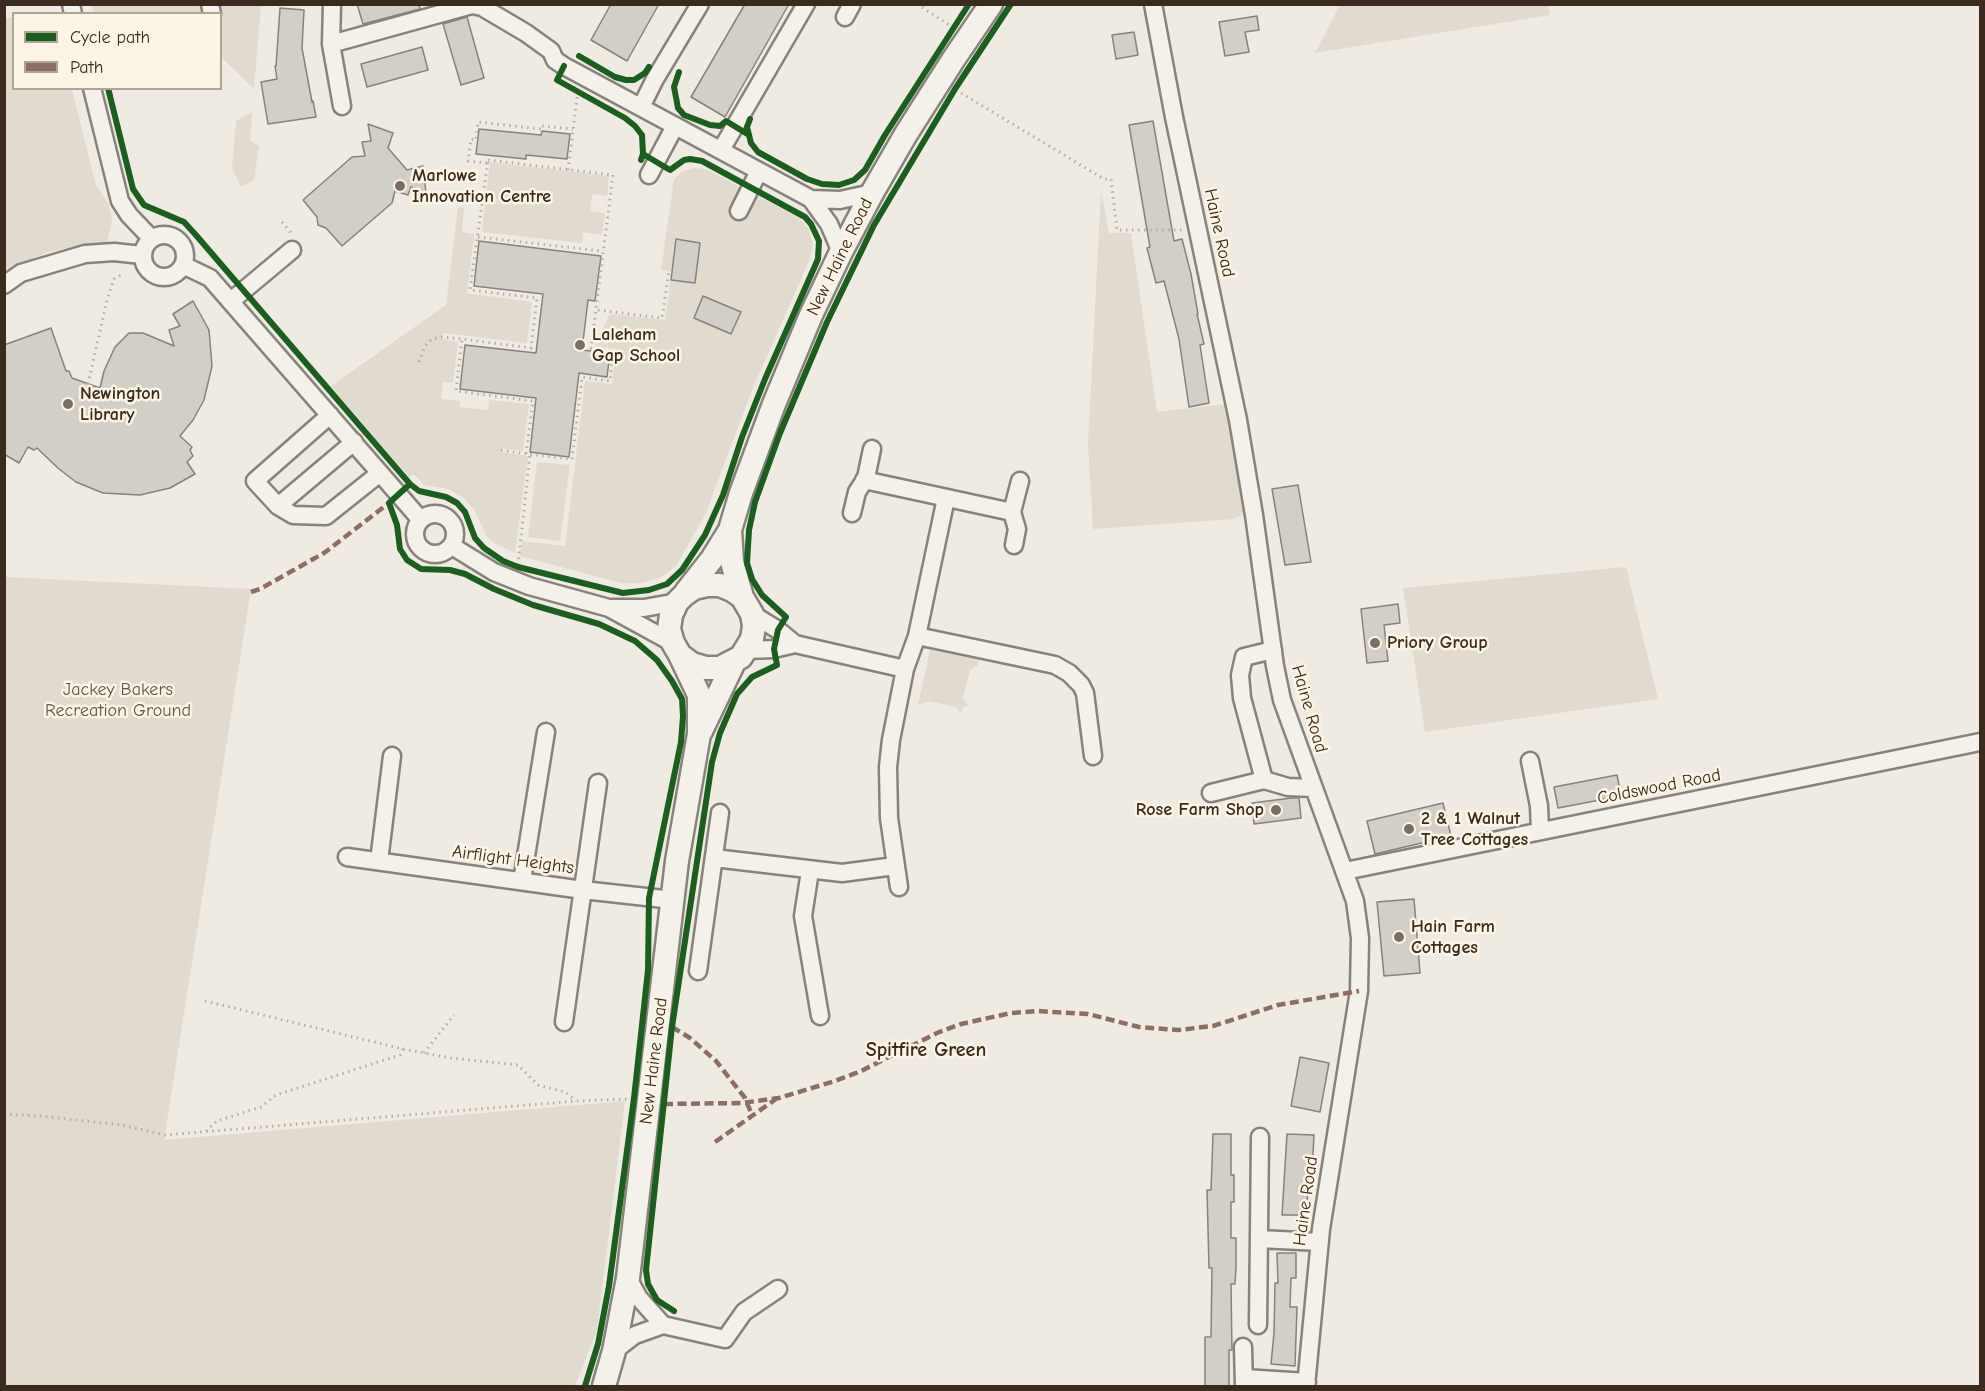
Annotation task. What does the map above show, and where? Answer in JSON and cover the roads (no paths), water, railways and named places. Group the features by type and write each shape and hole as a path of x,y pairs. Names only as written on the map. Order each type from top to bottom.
{"main road":[{"name":"New Haine Road","path":"604,1386 614,1351 628,1278 677,861 699,734 699,695 669,629 671,615 680,598 712,558 730,530 741,493 774,404 811,315 841,252 872,193 953,60 991,4"},
{"name":"New Haine Road","path":"699,734 753,633 747,606 732,562 730,530"},
{"path":"680,598 694,588 720,585 732,590 747,606"},
{"path":"677,649 692,664 706,668 720,668 740,656"}],"street":[{"path":"332,4 331,44 342,106"},
{"path":"641,107 655,78 700,4"},
{"path":"721,150 806,4"},
{"name":"Haine Road","path":"1153,4 1238,420 1282,700 1355,901 1360,938 1360,969 1354,1024 1320,1242 1306,1384"},
{"path":"331,44 472,5 482,7 526,33 551,51 555,60 564,66 811,200 829,224 841,252"},
{"path":"92,90 120,201 129,215 151,238"},
{"path":"651,171 675,126"},
{"path":"739,212 759,171"},
{"path":"811,200 840,200 872,193"},
{"path":"164,234 177,239 184,251 183,265 173,275 159,276 146,268 142,255 146,243 151,238 164,234"},
{"path":"231,301 293,244"},
{"path":"4,285 21,273 85,254 114,252 142,255"},
{"path":"183,265 210,278 420,519"},
{"path":"330,415 255,481 278,506 293,515 326,516 380,473"},
{"path":"278,506 354,442"},
{"path":"852,513 872,449"},
{"path":"864,480 1012,512"},
{"path":"1014,544 1017,530 1012,512 1020,482"},
{"path":"899,887 888,818 888,767 905,669 917,636 946,498"},
{"path":"432,514 445,516 455,533 452,546 447,551 434,555 421,550 414,538 414,531 420,519 432,514"},
{"path":"452,546 494,572 530,586 609,608 677,649"},
{"path":"609,608 644,608 680,598"},
{"path":"747,606 795,644 905,669"},
{"path":"917,636 1055,665 1069,673 1081,685 1085,693 1093,756"},
{"path":"740,656 795,644"},
{"path":"1264,780 1242,698 1240,675 1244,657 1273,650"},
{"path":"522,881 546,732"},
{"name":"Coldswood Road","path":"1345,871 1980,742"},
{"path":"379,861 392,756"},
{"path":"1530,760 1539,806 1540,831"},
{"path":"1212,793 1264,780 1288,787 1313,788"},
{"path":"564,1022 598,783"},
{"path":"698,971 720,813"},
{"name":"Airflight Heights","path":"347,857 583,890 673,900"},
{"path":"714,858 842,873 895,866"},
{"path":"810,871 803,916 820,1016"},
{"path":"1258,1325 1260,1137"},
{"path":"1259,1239 1320,1242"},
{"path":"628,1278 639,1298 663,1325"},
{"path":"614,1351 635,1335 663,1325 725,1340 744,1312 778,1289"},
{"path":"1243,1347 1244,1382 1306,1384"}],"place":[{"name":"Marlowe Innovation Centre","path":"400,186"},
{"name":"Laleham Gap School","path":"580,345"},
{"name":"Newington Library","path":"68,404"},
{"name":"Priory Group","path":"1375,643"},
{"name":"Rose Farm Shop","path":"1276,810"},
{"name":"2 & 1 Walnut Tree Cottages","path":"1409,829"},
{"name":"Hain Farm Cottages","path":"1399,937"}],"district":[{"name":"Spitfire Green","path":"926,1050"}],"park label":[{"name":"Jackey Bakers Recreation Ground","path":"118,700"}]}
